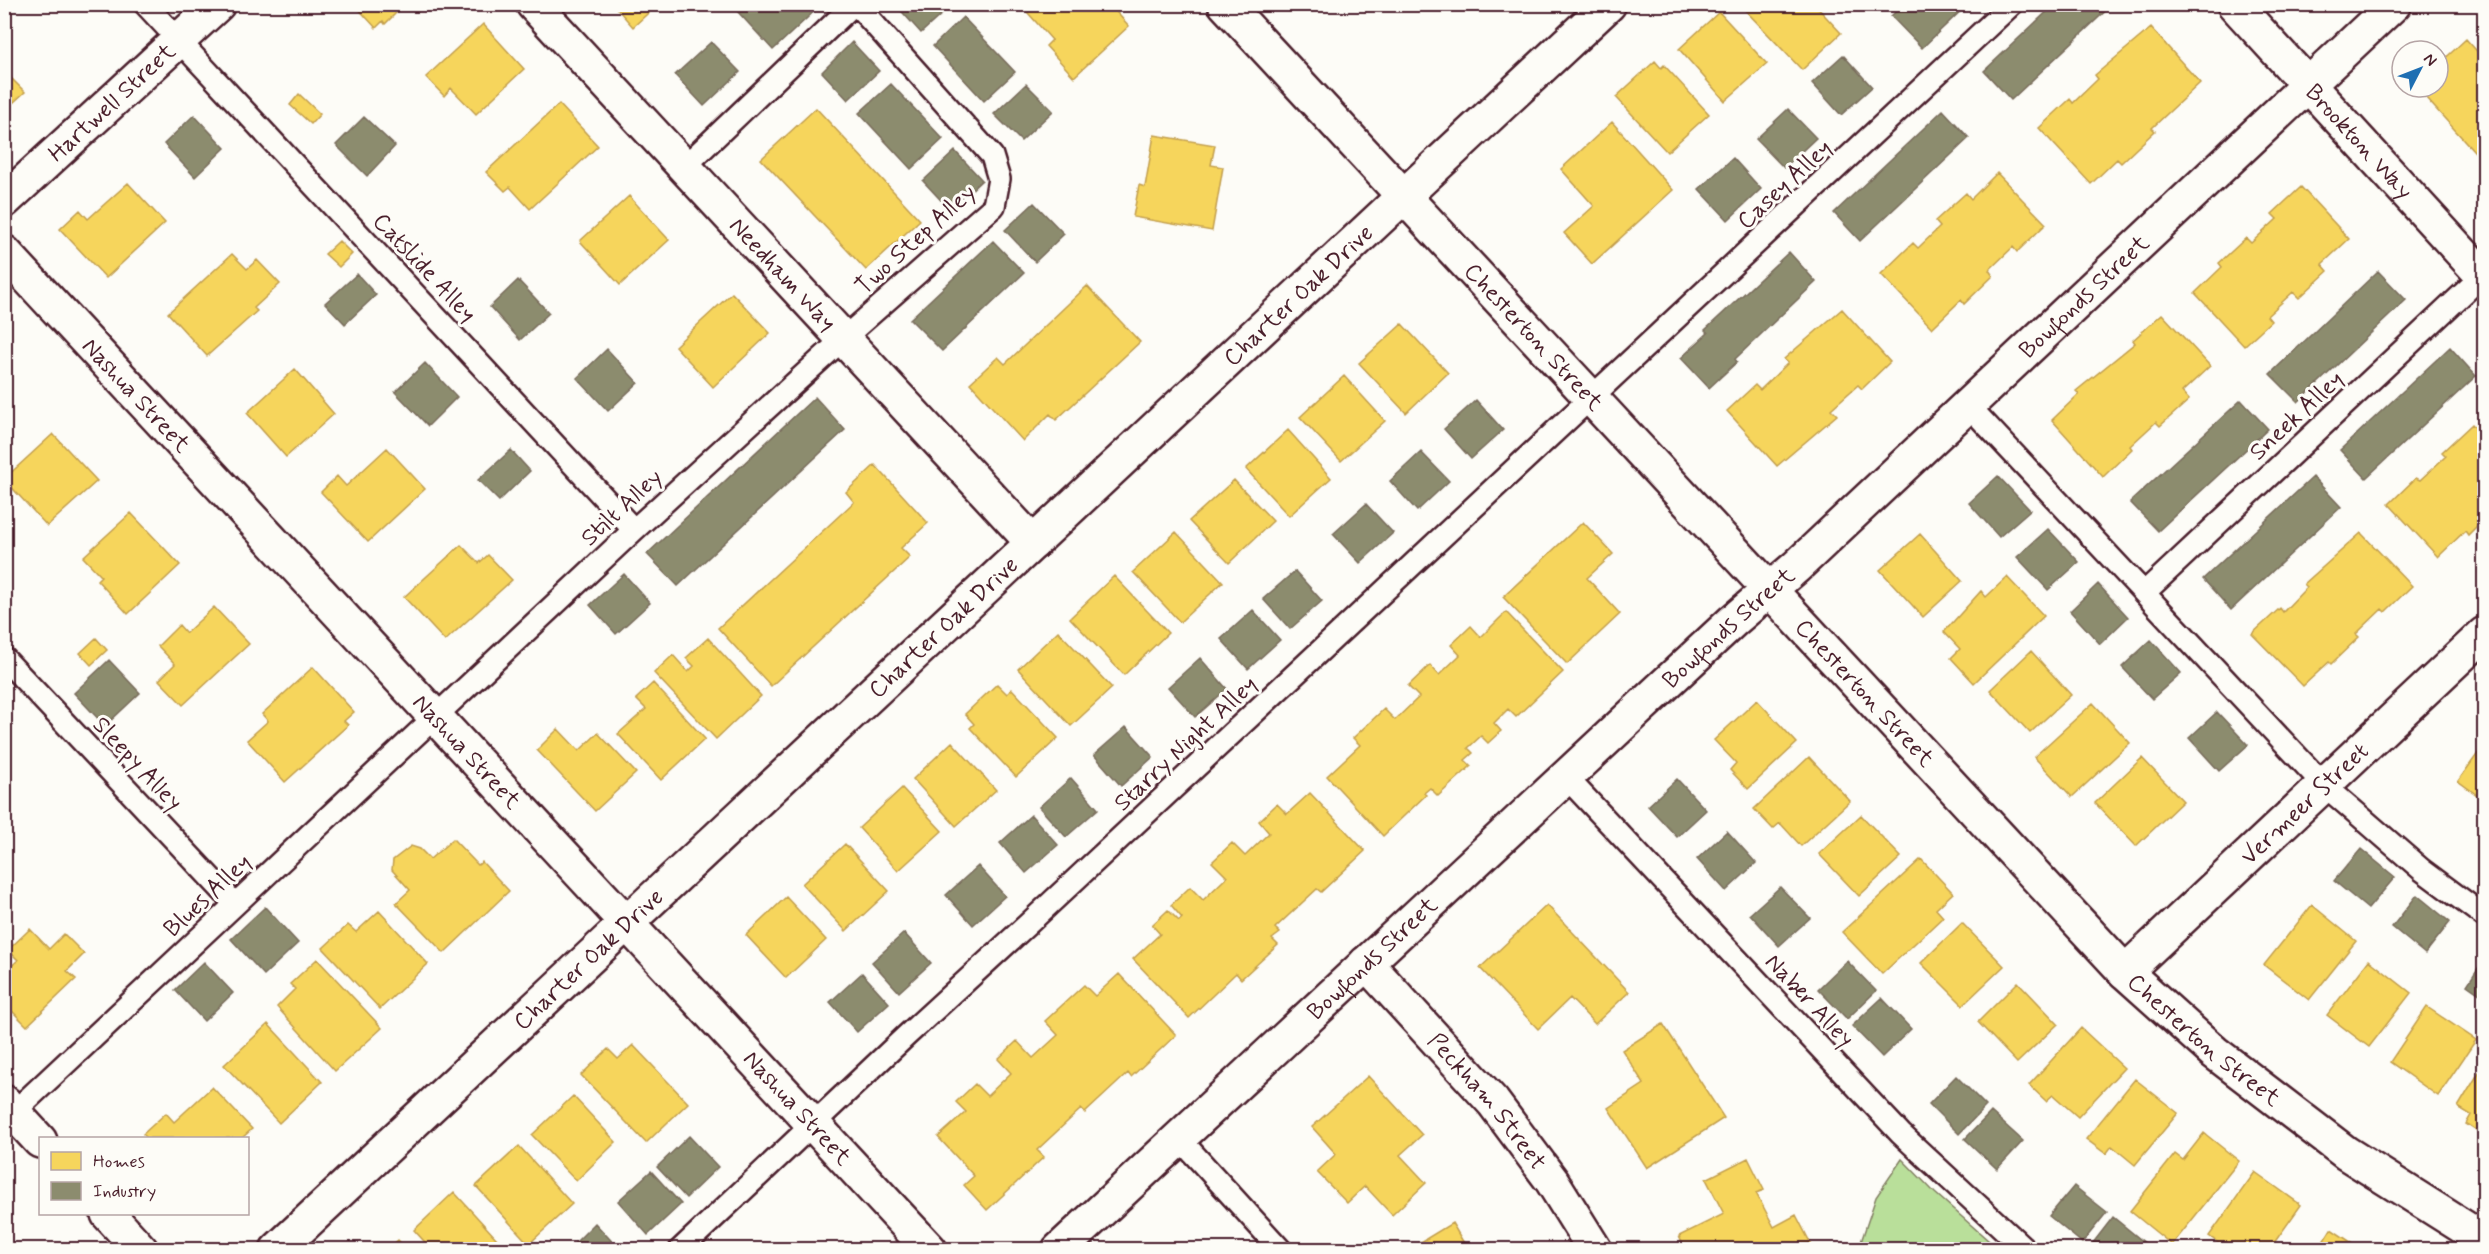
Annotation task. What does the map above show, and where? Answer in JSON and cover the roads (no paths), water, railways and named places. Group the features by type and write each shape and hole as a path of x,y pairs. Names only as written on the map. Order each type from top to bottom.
{"street":[{"name":"Hartwell Street","path":"4,201 218,4"},
{"name":"Needham Way","path":"532,4 1033,543"},
{"name":"Chesterton Street","path":"1225,4 1590,400 2125,972 2214,1052 2346,1153 2484,1240"},
{"name":"Charter Oak Drive","path":"277,1250 1610,4"},
{"name":"Brookton Way","path":"2234,4 2484,275"},
{"name":"Bowfonds Street","path":"1059,1250 1767,590 1796,567 2394,4"},
{"name":"Nashua Street","path":"4,252 930,1250"},
{"name":"Vermeer Street","path":"2125,972 2484,634"},
{"name":"Peckham Street","path":"1366,963 1493,1102 1552,1181 1595,1250"},
{"path":"109,1215 141,1250"},
{"path":"2479,1250 2484,1240"}],"lane":[{"name":"Catslide Alley","path":"145,4 634,530"},
{"name":"Two Step Alley","path":"683,168 855,4 992,156 999,179 994,206 844,338"},
{"name":"Casey Alley","path":"1590,400 2012,4"},
{"name":"Sneek Alley","path":"2144,593 2484,275"},
{"name":"Stilt Alley","path":"436,717 634,530 844,338"},
{"name":"Starry Night Alley","path":"680,1250 1590,400"},
{"path":"1967,404 2324,785 2422,870 2484,916"},
{"name":"Sleepy Alley","path":"4,658 235,904"},
{"name":"Blues Alley","path":"17,1124 235,904 436,717"},
{"name":"Naber Alley","path":"1566,777 1901,1134 2026,1250"},
{"path":"1179,1138 1281,1250"}]}
